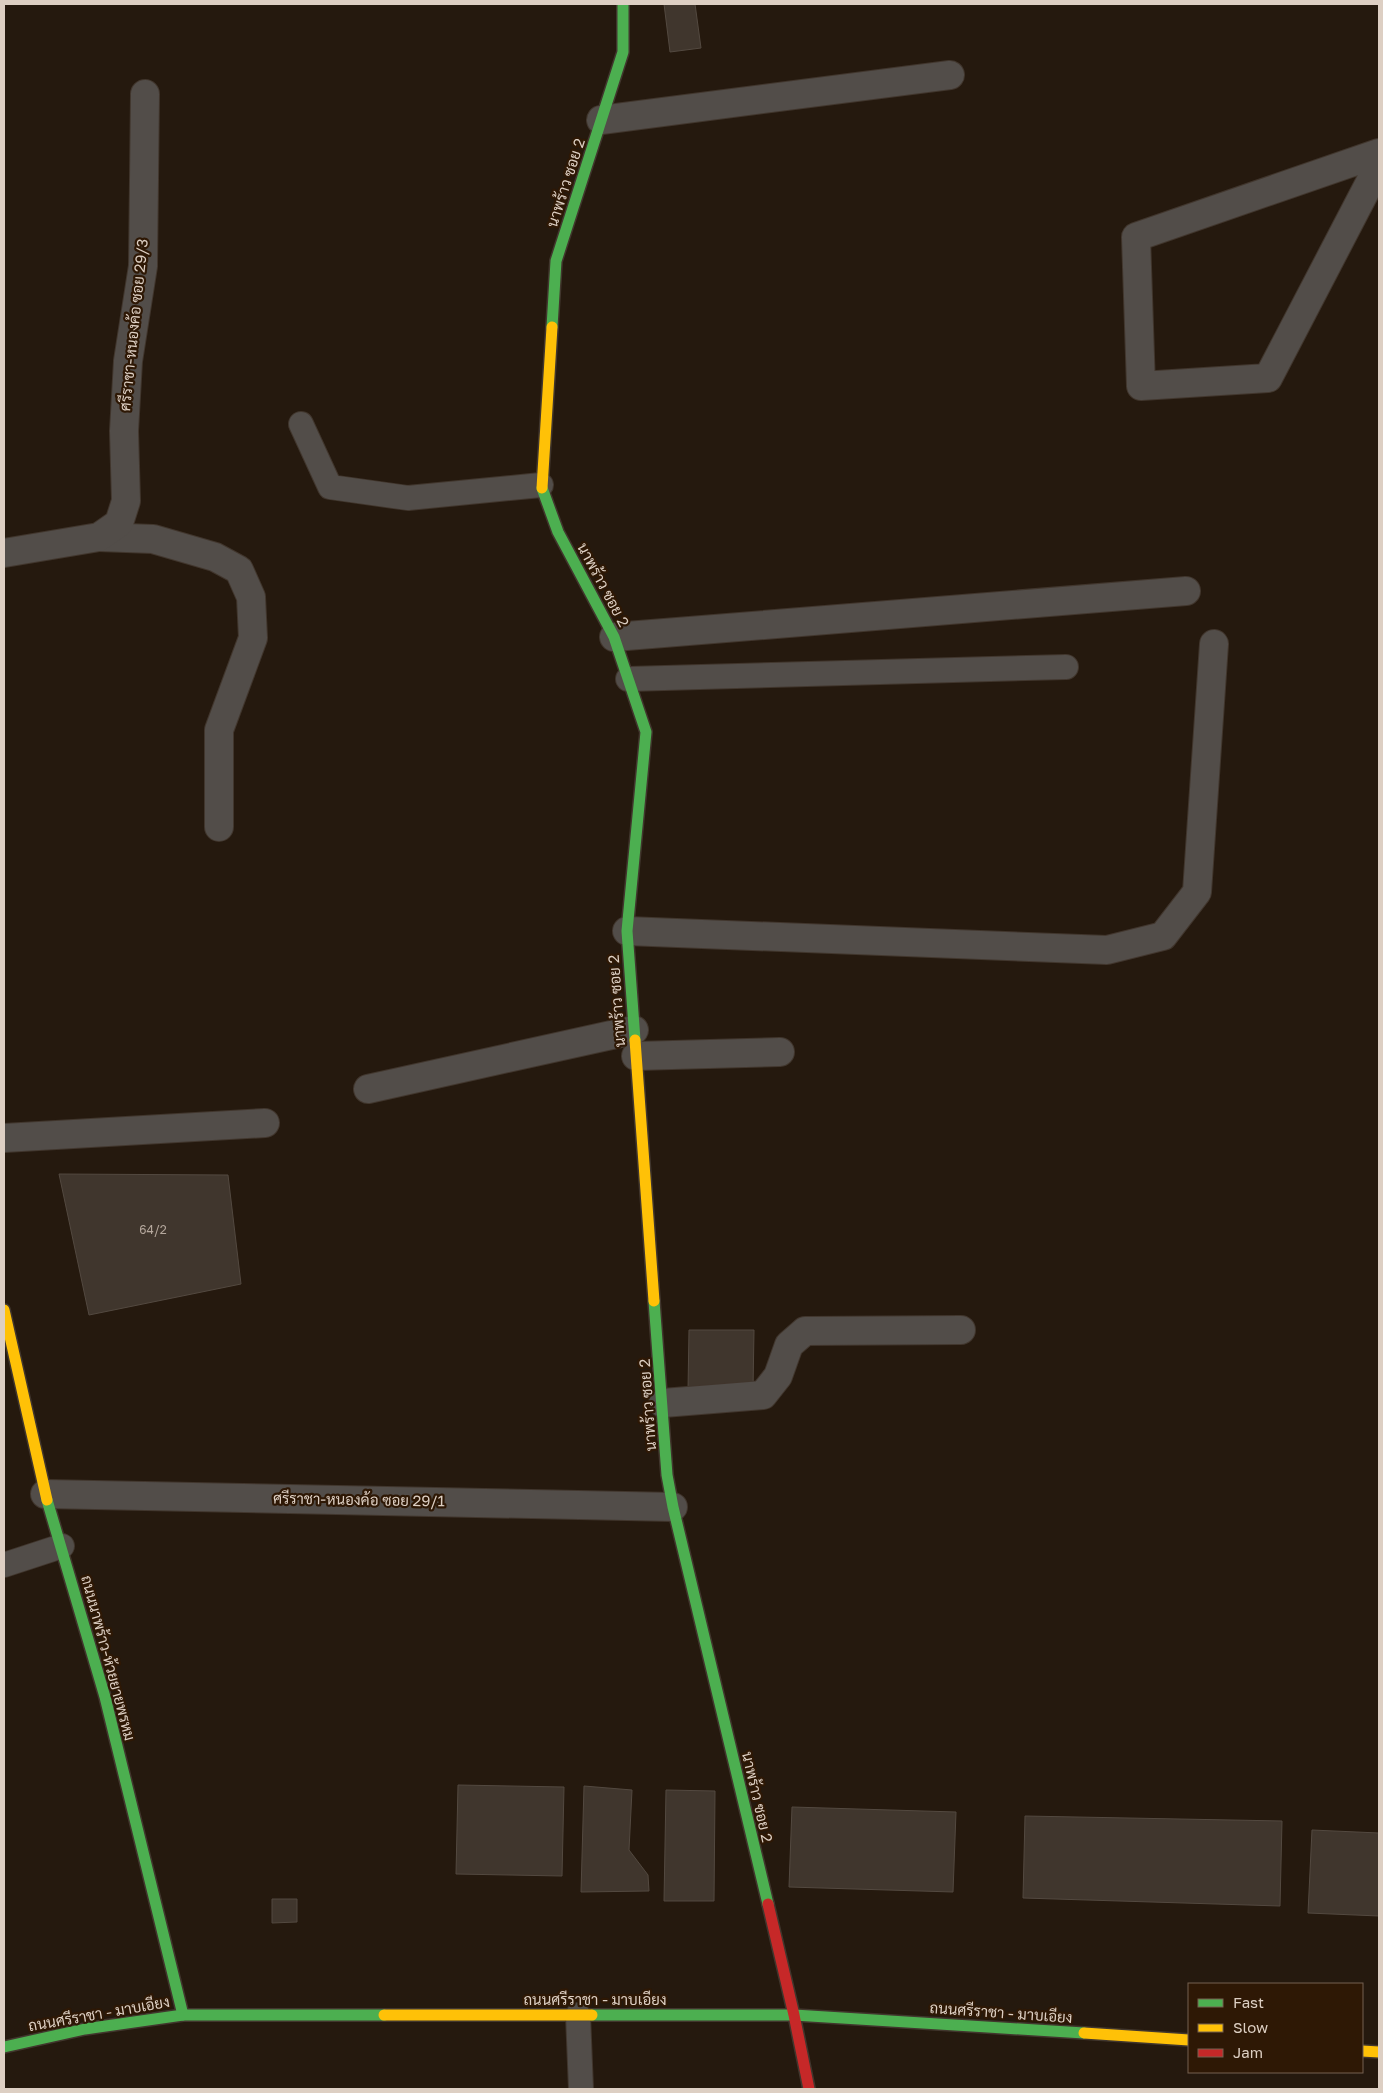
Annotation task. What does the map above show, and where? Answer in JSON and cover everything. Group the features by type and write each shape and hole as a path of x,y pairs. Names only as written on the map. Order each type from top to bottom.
{"street":[{"name":"นาพร้าว ซอย 2","path":"624,4 623,52 556,261 540,485 558,532 614,637 646,732 627,931 667,1475 794,2015 809,2089"},
{"path":"602,120 950,75"},
{"name":"ศรีราชา-หนองค้อ ซอย 29/3","path":"4,553 99,537 119,523 126,501 124,431 128,361 144,266 145,94"},
{"path":"1379,153 1136,237 1141,386 1268,378 1379,165"},
{"path":"99,537 153,539 215,557 239,570 251,597 252,638 219,730 219,827"},
{"path":"614,637 1186,590"},
{"path":"627,931 1107,950 1163,936 1197,892 1214,644"},
{"path":"368,1089 635,1043 780,1052"},
{"path":"4,1138 265,1123"},
{"name":"ถนนนาพร้าว-ห้วยยายพรหม","path":"4,1310 45,1494 62,1546 105,1697 183,2015"},
{"path":"663,1403 764,1395 778,1376 789,1345 806,1331 961,1330"},
{"name":"ศรีราชา-หนองค้อ ซอย 29/1","path":"45,1494 673,1507"},
{"name":"ถนนศรีราชา - มาบเอียง","path":"4,2048 85,2029 183,2015 794,2015 1188,2040"},
{"path":"1363,2051 1379,2052"}],"lane":[{"path":"301,424 330,487 408,498 540,485"},
{"path":"628,679 1066,667"},
{"path":"4,1565 62,1546"},
{"path":"578,2015 581,2089"}],"building":[{"path":"664,4 695,4 701,48 670,52"},
{"path":"59,1174 228,1175 241,1284 89,1315"},
{"path":"689,1330 754,1330 753,1390 688,1390"},
{"path":"458,1785 564,1787 562,1876 456,1874"},
{"path":"584,1786 632,1790 629,1850 648,1875 649,1891 581,1892"},
{"path":"666,1790 715,1791 714,1901 664,1901"},
{"path":"792,1807 956,1812 953,1892 789,1887"},
{"path":"1025,1816 1282,1821 1280,1906 1023,1898"},
{"path":"1312,1830 1379,1833 1379,1916 1308,1913"},
{"path":"272,1899 297,1899 297,1922 272,1923"}],"traffic: fast":[{"path":"552,327 556,261 623,52 623,4"},
{"path":"542,488 558,532 614,637 646,732 627,931 635,1040"},
{"path":"654,1301 667,1475 673,1507 768,1904"},
{"path":"47,1500 105,1697 183,2015"},
{"path":"4,2047 85,2029 183,2015 384,2015"},
{"path":"592,2015 794,2015 1084,2033"}],"traffic: slow":[{"path":"542,488 552,327"},
{"path":"635,1040 654,1301"},
{"path":"4,1310 47,1500"},
{"path":"384,2015 592,2015"},
{"path":"1084,2033 1188,2040"},
{"path":"1363,2051 1379,2052"}],"traffic: jam":[{"path":"768,1904 809,2089"}]}
